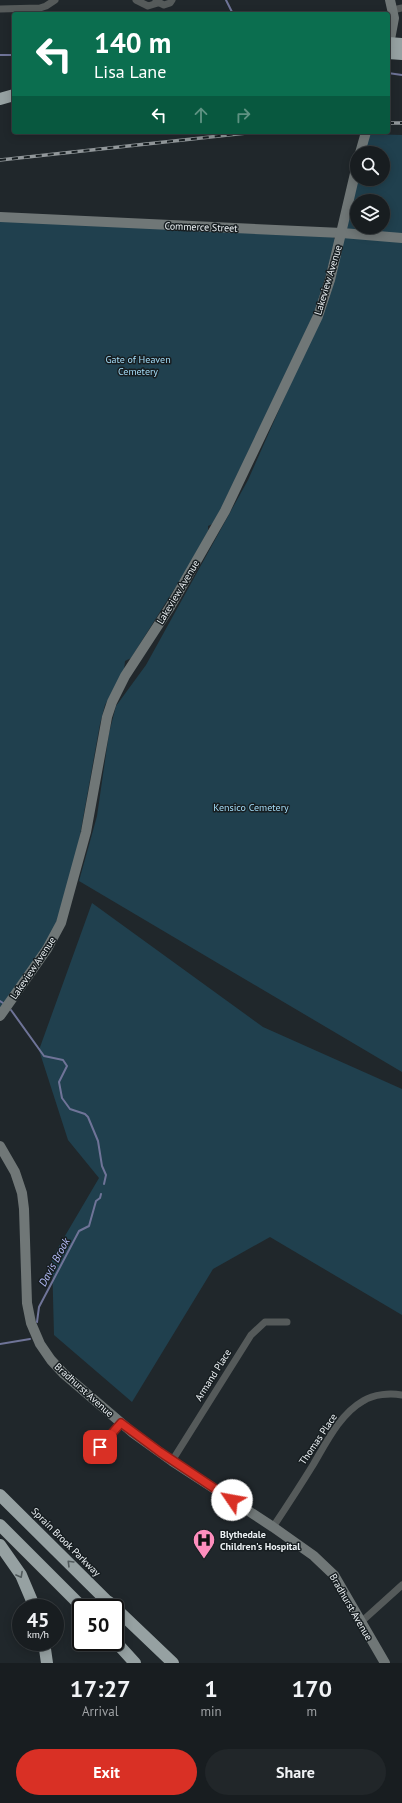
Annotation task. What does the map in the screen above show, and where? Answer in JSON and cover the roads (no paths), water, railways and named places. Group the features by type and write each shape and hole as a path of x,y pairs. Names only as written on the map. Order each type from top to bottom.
{"highway":[{"path":"391,47 402,54"},
{"path":"0,99 12,96"},
{"path":"0,106 12,103"},
{"name":"Sprain Brook Parkway","path":"0,1494 105,1599"},
{"path":"0,1525 75,1599"},
{"path":"0,1545 21,1575 31,1599"},
{"path":"97,1590 173,1663"},
{"name":"Sprain Brook Parkway","path":"124,1620 164,1663"},
{"path":"45,1651 47,1663"},
{"path":"124,1651 135,1663"}],"street":[{"path":"0,9 40,8 46,6 54,0"},
{"path":"136,0 148,6 157,2 167,5 172,0"},
{"path":"390,0 397,9 393,26 391,47"},
{"path":"362,146 365,134"},
{"name":"Lakeview Avenue","path":"0,1016 47,949 61,923 66,910 86,832 107,717 112,702 125,676 170,607 225,510 318,316 330,280 352,186"},
{"name":"Commerce Street","path":"0,217 342,233 402,238"},
{"name":"Bradhurst Avenue","path":"0,1146 15,1172 22,1193 25,1228 27,1303 31,1323 40,1344 51,1360 64,1374 121,1423 172,1461 273,1526 326,1566 337,1581 360,1623 385,1663"},
{"name":"Armand Place","path":"172,1461 251,1335 265,1322 287,1322"},
{"name":"Thomas Place","path":"273,1526 349,1412 357,1405 371,1397 388,1394 402,1395"},
{"path":"90,1459 121,1423"},
{"path":"360,1623 402,1585"}],"waterway":[{"path":"226,0 232,12"},
{"name":"Davis Brook","path":"0,55 12,55"},
{"name":"Davis Brook","path":"390,73 402,75"},
{"name":"Davis Brook","path":"11,1010 44,1056 63,1060 67,1066 59,1082 62,1098 70,1109 85,1114 88,1117 98,1141 102,1166 106,1175 104,1184"},
{"name":"Davis Brook","path":"37,1322 39,1307 79,1231 89,1226 96,1201 100,1198 101,1194"},
{"name":"Davis Brook","path":"0,1344 30,1339"}],"railway":[{"path":"390,123 402,123"},
{"path":"0,160 238,134"}],"place":[{"name":"Blythedale Children's Hospital","path":"204,1560"}],"park label":[{"name":"Gate of Heaven Cemetery","path":"138,364"},
{"name":"Kensico Cemetery","path":"251,807"}]}
